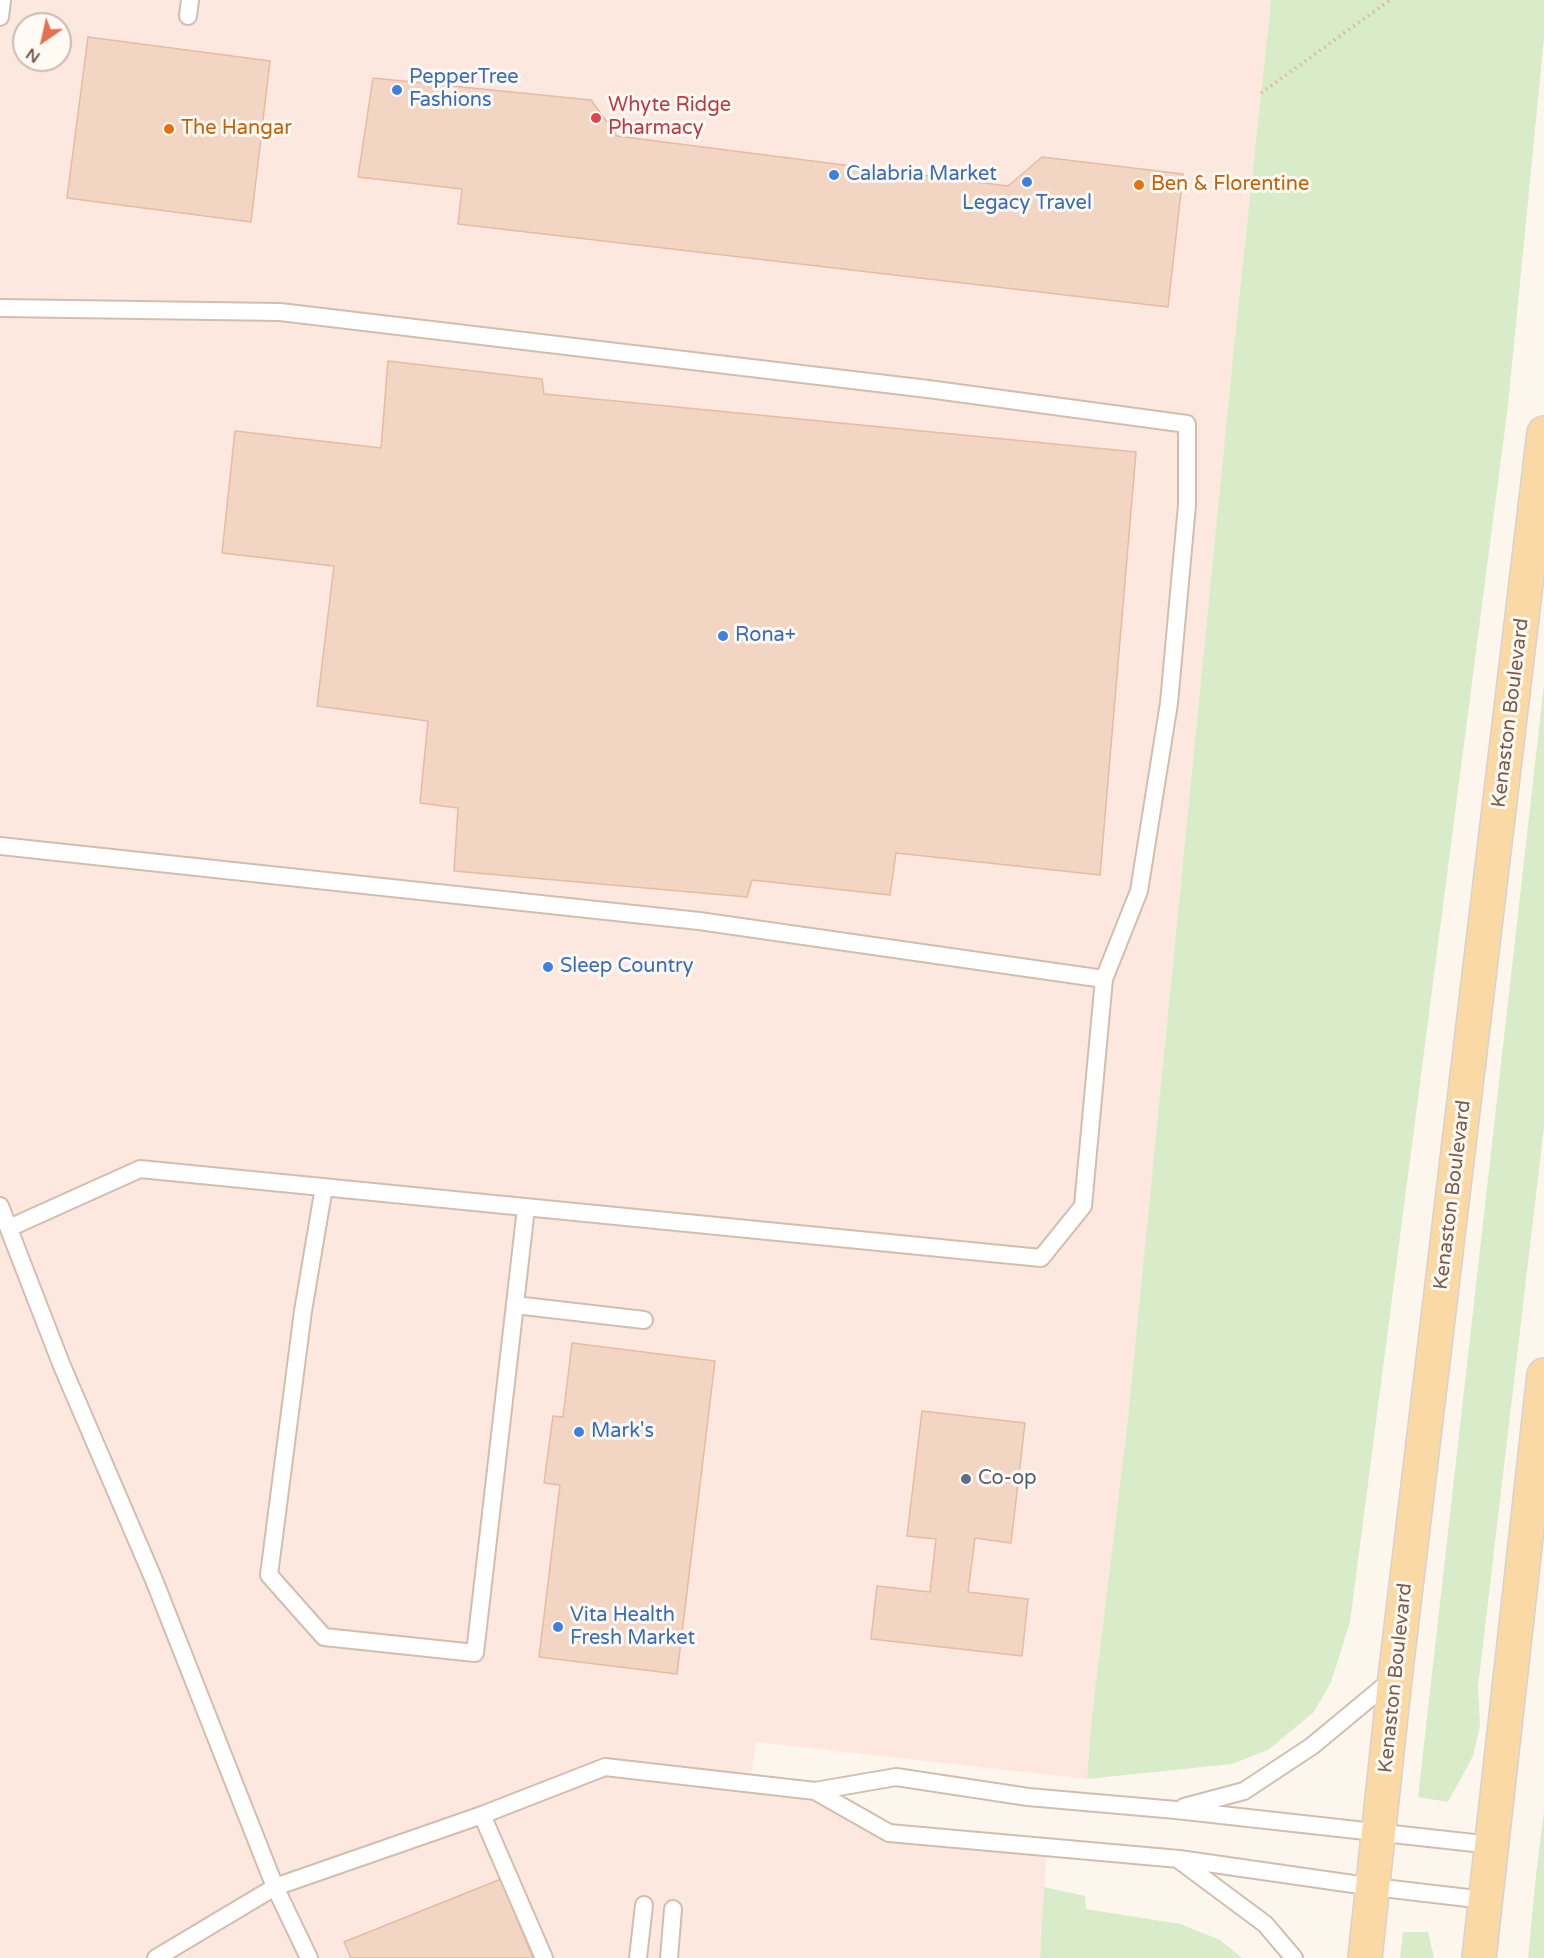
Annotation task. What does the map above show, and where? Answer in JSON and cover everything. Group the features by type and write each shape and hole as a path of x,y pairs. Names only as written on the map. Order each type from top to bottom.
{"main road":[{"name":"Kenaston Boulevard","path":"1365,1958 1395,1678 1544,433"},
{"path":"1479,1958 1544,1375"}],"lane":[{"path":"0,17 2,0"},
{"path":"0,308 280,312 928,389 1187,424 1187,505 1169,703 1140,891 1104,979 1083,1206 1041,1258 140,1169 9,1228"},
{"path":"0,846 699,921 1104,979"},
{"path":"324,1187 303,1311 269,1575 324,1637 475,1653 526,1208"},
{"path":"0,1206 62,1366 154,1580 275,1887 309,1958"},
{"path":"515,1305 645,1320"},
{"path":"1176,1810 1244,1791 1312,1746 1395,1678"},
{"path":"156,1958 275,1887 482,1815 605,1767 815,1791 896,1777 1028,1797 1176,1810 1492,1845"},
{"path":"815,1791 888,1833 1179,1859 1374,1887 1485,1900"},
{"path":"482,1815 544,1958"},
{"path":"1179,1859 1264,1924 1294,1958"},
{"path":"638,1958 644,1905"},
{"path":"669,1958 673,1909"}],"path":[{"path":"1261,93 1390,0"}],"shaded area":[{"path":"2,0 1271,0 1234,346 1127,1427 1092,1714 1087,1779 756,1742 750,1783 815,1791 889,1833 1047,1847 1040,1958 0,1958 0,17"}],"green space":[{"path":"1271,0 1544,0 1544,38 1508,405 1350,1622 1331,1682 1314,1712 1268,1750 1232,1764 1087,1779 1092,1714 1127,1427 1234,346"},
{"path":"1544,684 1544,1127 1478,1687 1480,1726 1473,1756 1448,1802 1418,1797"},
{"path":"1544,1811 1544,1958 1528,1958 1536,1875"},
{"path":"1044,1887 1085,1896 1086,1909 1180,1924 1220,1940 1242,1958 1040,1958"},
{"path":"1403,1932 1428,1932 1434,1958 1400,1958"}],"building":[{"name":"The Hangar","path":"88,37 270,61 251,222 67,198"},
{"path":"373,78 591,100 617,136 1008,186 1042,157 1183,174 1168,307 458,224 462,189 358,177"},
{"name":"Rona+","path":"388,361 542,379 544,394 1136,452 1100,875 896,853 890,895 752,880 747,897 454,871 458,808 420,803 428,721 317,706 334,566 222,553 235,431 381,448"},
{"path":"572,1343 715,1361 677,1674 539,1657 560,1485 544,1483 553,1416 563,1417"},
{"name":"Co-op","path":"922,1411 1025,1423 1011,1543 975,1538 968,1592 1028,1599 1022,1656 871,1639 877,1586 930,1592 936,1539 907,1536"},
{"path":"501,1879 533,1958 351,1958 344,1942"}],"place":[{"name":"PepperTree Fashions","path":"397,90"},
{"name":"Whyte Ridge Pharmacy","path":"596,118"},
{"name":"The Hangar","path":"169,129"},
{"name":"Calabria Market","path":"834,175"},
{"name":"Legacy Travel","path":"1027,182"},
{"name":"Ben & Florentine","path":"1139,185"},
{"name":"Rona+","path":"723,636"},
{"name":"Sleep Country","path":"548,967"},
{"name":"Mark's","path":"579,1432"},
{"name":"Co-op","path":"966,1479"},
{"name":"Vita Health Fresh Market","path":"558,1627"}]}
